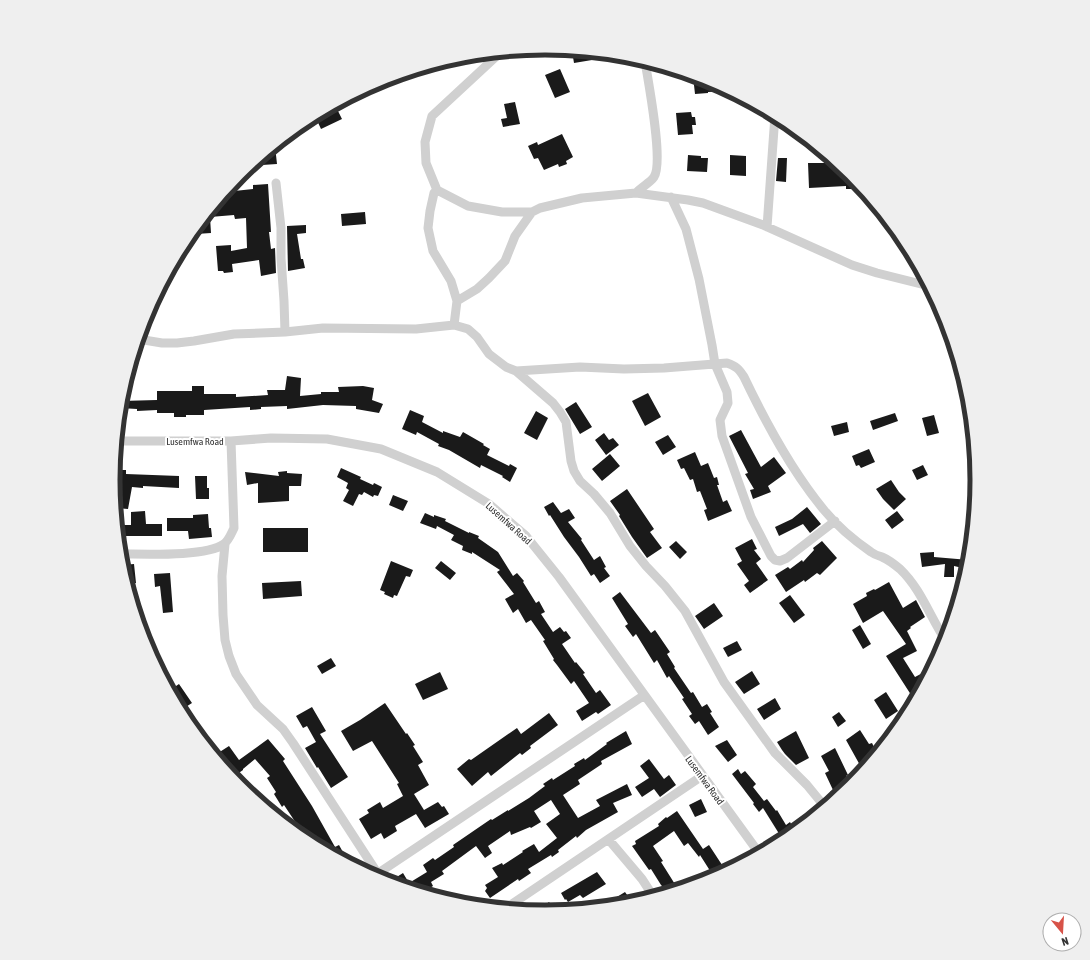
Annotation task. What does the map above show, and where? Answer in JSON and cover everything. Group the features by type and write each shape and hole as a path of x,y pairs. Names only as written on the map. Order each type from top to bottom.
{"street":[{"path":"494,59 432,116 425,142 426,163 437,190 468,206 502,212 532,212 540,208 582,198 636,192 703,203 767,227 852,265 922,284"},
{"path":"636,192 654,177 657,167 657,149 646,67"},
{"path":"767,227 774,123"},
{"path":"276,183 281,228 285,332"},
{"path":"437,190 434,193 428,228 433,251 452,281 457,301 454,325"},
{"path":"671,197 686,229 699,279 715,364 727,392 728,403 720,420 722,436 751,517 771,556 775,560 780,561 787,558 835,521"},
{"path":"457,301 477,289 505,261 515,236 532,212"},
{"path":"144,340 162,343 194,342 234,334 285,332 323,328 416,328 454,325 468,329 477,337 489,354 506,367 516,371 553,402 566,422 571,461 574,471 580,481 594,494 610,513 630,546 685,611 724,682 775,754 807,785 822,803"},
{"path":"516,371 580,367 624,369 664,368 727,363 739,369 772,432 824,510 846,532 873,553 891,561 912,582 941,634"},
{"name":"Lusemfwa Road","path":"122,441 231,441 271,438 328,439 381,449 436,472 489,504 526,536 559,577 643,696 756,849"},
{"path":"127,554 196,553 214,549 224,544 230,537 234,528 231,441"},
{"path":"224,544 222,576 225,640 236,674 257,705 283,729 293,742 372,868"},
{"path":"380,872 643,696"},
{"path":"513,904 702,776"},
{"path":"609,840 642,879 650,892"}],"building":[{"path":"573,56 592,58 592,60 574,63"},
{"path":"560,69 570,92 555,98 545,75"},
{"path":"694,82 717,92 708,92 695,94"},
{"path":"515,102 520,124 503,127 501,119 507,118 504,104"},
{"path":"337,110 342,119 321,129 318,122"},
{"path":"691,112 692,117 695,117 696,125 692,125 693,134 678,135 676,113"},
{"path":"562,134 573,157 566,161 567,164 559,167 558,164 544,170 538,158 534,159 528,146 537,142 538,145"},
{"path":"276,151 277,164 262,165 262,163"},
{"path":"688,155 708,158 707,172 687,171"},
{"path":"730,155 746,156 746,176 730,175"},
{"path":"778,158 787,158 786,182 776,181"},
{"path":"808,163 828,163 855,189 846,189 846,186 809,188"},
{"path":"268,184 271,232 269,232 271,249 275,248 276,273 261,276 259,260 232,264 233,272 224,273 223,271 218,271 216,246 231,245 231,251 247,248 246,218 235,219 234,215 211,217 233,191 253,189 253,185"},
{"path":"365,212 366,224 342,226 341,214"},
{"path":"210,218 211,233 199,234"},
{"path":"306,225 306,233 297,234 301,259 303,259 305,268 288,271 287,226"},
{"path":"287,376 301,378 300,396 321,394 321,392 339,392 338,387 363,386 374,388 372,400 383,404 379,413 356,409 356,406 323,405 287,409 287,406 261,407 261,409 250,410 250,407 204,410 204,415 186,415 186,417 174,417 174,413 157,413 157,410 137,411 137,409 126,408 127,401 157,400 157,391 192,391 192,386 204,386 204,394 236,394 236,397 268,395 267,390 285,390"},
{"path":"648,393 661,417 645,426 632,401"},
{"path":"576,402 592,427 580,434 565,409"},
{"path":"410,410 424,416 422,422 443,433 443,431 460,437 463,432 484,444 483,445 490,449 487,455 509,466 510,464 517,468 510,482 502,477 503,476 481,465 480,468 449,450 438,446 439,444 417,432 416,435 402,429"},
{"path":"536,411 548,418 537,440 524,433"},
{"path":"895,413 898,421 873,430 870,421"},
{"path":"934,415 939,433 927,436 922,418"},
{"path":"847,422 849,432 834,436 831,426"},
{"path":"741,430 761,467 774,457 786,473 768,486 771,492 753,499 750,490 754,489 745,474 748,473 729,436"},
{"path":"604,433 609,440 613,438 619,445 606,455 595,440"},
{"path":"668,435 676,447 663,455 655,442"},
{"path":"869,449 875,462 861,468 859,465 856,466 852,456"},
{"path":"695,452 701,466 708,463 714,478 717,477 719,485 717,485 723,502 727,500 732,511 708,521 704,510 707,509 700,491 697,492 693,479 690,480 684,468 681,469 677,460"},
{"path":"610,454 620,466 602,481 592,469"},
{"path":"923,465 928,475 917,480 912,470"},
{"path":"341,468 361,477 360,479 382,487 378,496 374,495 373,497 364,492 362,495 359,494 353,506 343,501 349,490 346,488 348,483 337,477"},
{"path":"120,470 126,470 126,474 179,476 179,488 143,486 143,488 132,487 128,509 121,508"},
{"path":"287,471 287,473 302,474 301,486 289,486 289,501 258,503 258,483 247,485 245,472 279,476 278,472"},
{"path":"195,476 207,476 209,499 196,499"},
{"path":"891,480 906,499 894,510 876,489"},
{"path":"627,489 654,529 650,532 662,548 647,558 610,501"},
{"path":"393,495 408,501 403,511 389,505"},
{"path":"553,502 561,513 569,509 575,518 568,522 582,539 581,540 594,560 600,556 606,567 604,568 610,576 600,583 594,574 591,576 550,515 549,516 544,507"},
{"path":"807,507 821,524 810,533 803,524 779,536 775,527 792,519"},
{"path":"145,511 146,524 162,524 162,536 126,536 126,548 123,525 131,525 131,512"},
{"path":"897,511 904,520 892,529 885,520"},
{"path":"425,513 434,517 434,515 446,519 445,521 469,533 479,536 478,538 498,552 513,576 517,573 524,581 523,582 536,603 539,601 545,612 541,614 553,632 560,627 564,632 566,631 571,638 562,644 575,663 576,662 585,673 583,674 596,693 600,690 611,705 598,714 596,712 582,721 576,711 589,703 574,681 571,684 553,660 554,659 543,641 545,640 531,620 526,623 518,609 513,613 505,599 514,594 497,572 500,570 472,552 472,554 462,550 463,546 451,540 454,535 437,526 436,529 420,523"},
{"path":"208,514 209,528 211,528 212,537 189,539 188,531 167,531 167,518 193,518 193,515"},
{"path":"263,528 308,528 308,552 263,552"},
{"path":"752,539 757,549 754,550 761,559 756,563 768,580 750,593 744,585 749,581 737,564 742,561 735,548"},
{"path":"676,541 687,552 680,559 669,547"},
{"path":"822,541 837,558 820,575 817,573 805,582 804,580 786,592 775,575 788,567 790,569 802,560 803,562 814,550 813,548"},
{"path":"934,552 934,557 963,559 961,568 954,566 954,577 944,577 945,564 922,567 920,553"},
{"path":"391,561 413,570 410,577 406,576 397,596 394,595 393,598 384,594 385,592 380,590"},
{"path":"441,561 456,573 450,580 435,568"},
{"path":"134,564 136,583 133,583 128,565"},
{"path":"170,573 173,612 163,613 160,586 155,587 154,574"},
{"path":"301,581 302,596 263,599 262,583"},
{"path":"889,582 903,608 916,600 925,617 910,627 911,628 907,631 917,651 903,658 915,677 924,672 911,695 886,656 906,644 883,611 863,623 853,604 867,596 866,593 874,589 875,590"},
{"path":"620,592 651,633 655,630 670,652 667,654 675,667 674,668 691,693 693,692 702,707 707,704 712,712 710,713 719,727 708,735 699,721 695,724 689,716 692,714 682,699 684,698 669,676 667,678 657,660 654,663 636,634 633,637 625,626 628,624 612,598"},
{"path":"790,595 805,615 794,623 779,603"},
{"path":"714,603 723,616 704,629 695,616"},
{"path":"860,625 871,644 863,649 852,630"},
{"path":"737,641 742,650 728,657 723,648"},
{"path":"331,658 336,666 322,674 317,666"},
{"path":"752,671 760,684 744,694 735,682"},
{"path":"440,672 448,689 423,700 415,684"},
{"path":"179,684 192,703 186,707 174,687"},
{"path":"886,692 898,711 886,719 874,700"},
{"path":"775,698 781,709 764,720 757,709"},
{"path":"385,703 415,745 413,746 423,762 418,765 429,785 414,794 424,810 438,802 442,807 444,806 449,814 425,828 416,814 395,826 397,831 384,839 381,833 371,839 359,819 369,813 367,810 380,802 383,808 403,796 397,784 399,783 372,741 353,751 341,731"},
{"path":"312,707 326,731 320,734 348,777 331,788 305,748 316,742 307,726 303,728 296,716"},
{"path":"839,712 846,721 838,727 832,717"},
{"path":"549,713 558,725 530,746 531,748 522,755 520,753 491,776 488,772 472,786 457,769 469,759 471,760 517,728 521,734"},
{"path":"860,730 869,744 872,743 875,748 860,765 846,740"},
{"path":"626,731 632,744 601,761 602,764 578,780 580,784 563,795 578,818 600,806 596,800 627,784 632,795 613,803 618,812 586,830 577,838 576,836 558,850 559,852 552,857 551,855 528,869 531,873 519,881 518,879 490,898 485,891 487,888 485,885 498,877 492,868 502,863 503,865 534,844 539,852 557,838 546,824 560,814 551,800 534,811 541,822 531,828 530,827 511,835 510,831 488,846 492,853 485,858 476,846 442,871 444,874 431,882 433,886 428,889 410,883 427,872 423,865 433,858 435,860 454,847 453,845 491,819 492,820 529,798 545,786 543,784 552,778 553,780 575,766 574,764 584,758 585,760 607,744 606,743"},
{"path":"796,731 809,758 796,765 785,754 777,742"},
{"path":"268,739 285,759 283,761 312,806 335,847 339,845 344,854 295,823 284,805 282,807 274,794 276,792 267,778 270,776 255,759 238,774 219,752 229,746 239,760"},
{"path":"727,740 737,755 728,762 715,746"},
{"path":"835,748 848,775 846,776 848,779 832,794 830,792 833,790 825,773 829,771 821,756"},
{"path":"649,759 664,779 669,775 676,785 660,797 654,789 642,797 635,787 649,778 640,766"},
{"path":"738,769 741,774 745,771 756,784 753,787 764,801 767,799 776,811 777,810 786,825 790,822 792,825 779,834 763,808 759,812 732,774"},
{"path":"701,799 707,812 695,817 689,805"},
{"path":"677,811 703,849 709,845 723,866 711,872 700,855 699,857 688,843 684,846 674,831 653,846 675,884 664,888 632,846 636,844 635,841 659,826 658,824 666,817 667,818"},
{"path":"597,872 606,884 583,898 580,895 568,902 566,899 565,900 561,893"},
{"path":"403,873 408,882 396,878"},
{"path":"625,892 628,897 628,897 614,899"}]}
